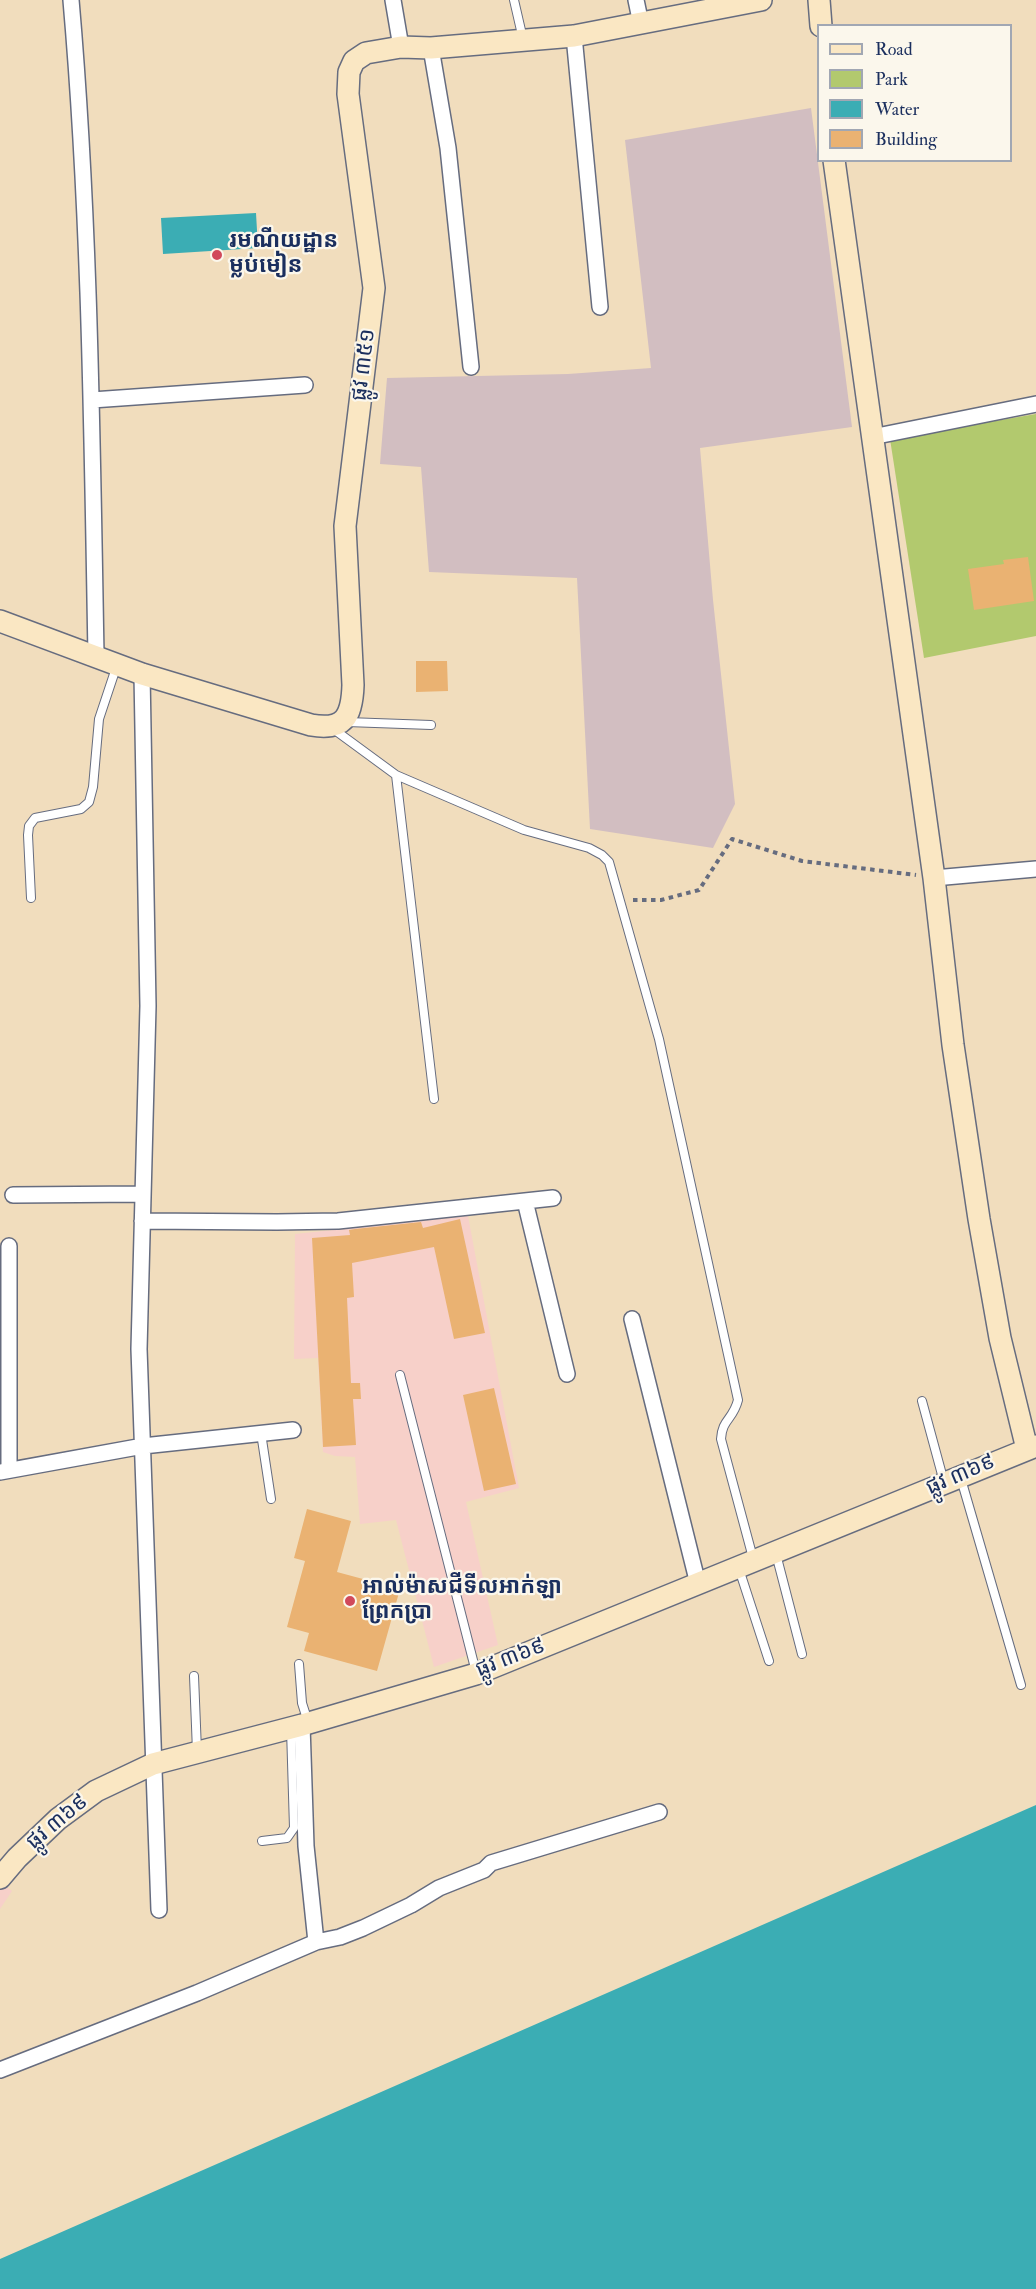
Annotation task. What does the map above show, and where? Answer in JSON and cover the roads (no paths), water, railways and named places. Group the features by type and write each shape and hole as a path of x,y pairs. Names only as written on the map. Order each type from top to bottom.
{"street":[{"path":"71,0 81,109 92,400 96,655"},
{"path":"393,0 401,47"},
{"path":"636,0 641,24"},
{"name":"ផ្លូវ ៣៥១","path":"337,725 348,715 352,704 345,526 374,288 348,94 349,72 354,61 366,53 401,47 431,48 574,36 761,0"},
{"path":"819,0 821,24"},
{"path":"574,36 600,307"},
{"path":"431,48 447,148 471,367"},
{"path":"834,162 934,878 953,1045 979,1219 1000,1338 1032,1447"},
{"path":"92,400 305,385"},
{"path":"872,437 1036,404"},
{"path":"0,621 142,674 311,725 337,725"},
{"path":"142,674 148,1006 139,1349 159,1910"},
{"path":"934,878 1036,869"},
{"path":"13,1195 142,1194"},
{"path":"142,1221 338,1221 553,1198"},
{"path":"525,1201 567,1374"},
{"path":"9,1246 5,1471 143,1446 293,1430"},
{"path":"632,1319 698,1584"},
{"name":"ផ្លូវ ៣៦៩","path":"2,1872 57,1819 86,1798 153,1764 300,1726 476,1674 1032,1447"},
{"path":"300,1726 306,1846 316,1941"},
{"path":"0,2070 197,1994 316,1941 340,1937 363,1928 411,1905 439,1888 484,1870 491,1863 658,1812"}],"lane":[{"path":"514,0 523,40"},
{"path":"31,898 29,826 35,818 81,809 89,802 93,787 99,719 117,663"},
{"path":"337,725 431,725"},
{"path":"337,725 396,774 524,830 596,852 609,862 659,1039 738,1400 735,1412 721,1427 721,1439 746,1565 769,1661"},
{"path":"396,774 435,1099"},
{"path":"400,1375 476,1674"},
{"path":"922,1401 953,1480 1021,1685"},
{"path":"261,1433 271,1499"},
{"path":"775,1553 802,1654"},
{"path":"262,1841 287,1838 294,1828 302,1703 299,1664"},
{"path":"194,1676 197,1752"}],"water":[{"path":"256,213 258,248 163,254 161,218"},
{"path":"1036,1805 1036,2289 0,2289 0,2259"}],"place":[{"name":"រមណីយដ្ឋាន ម្លប់មៀន","path":"217,255"},
{"name":"អាល់ម៉ាសជីទីលអាក់ឡា ព្រែកប្រា","path":"350,1601"}]}
